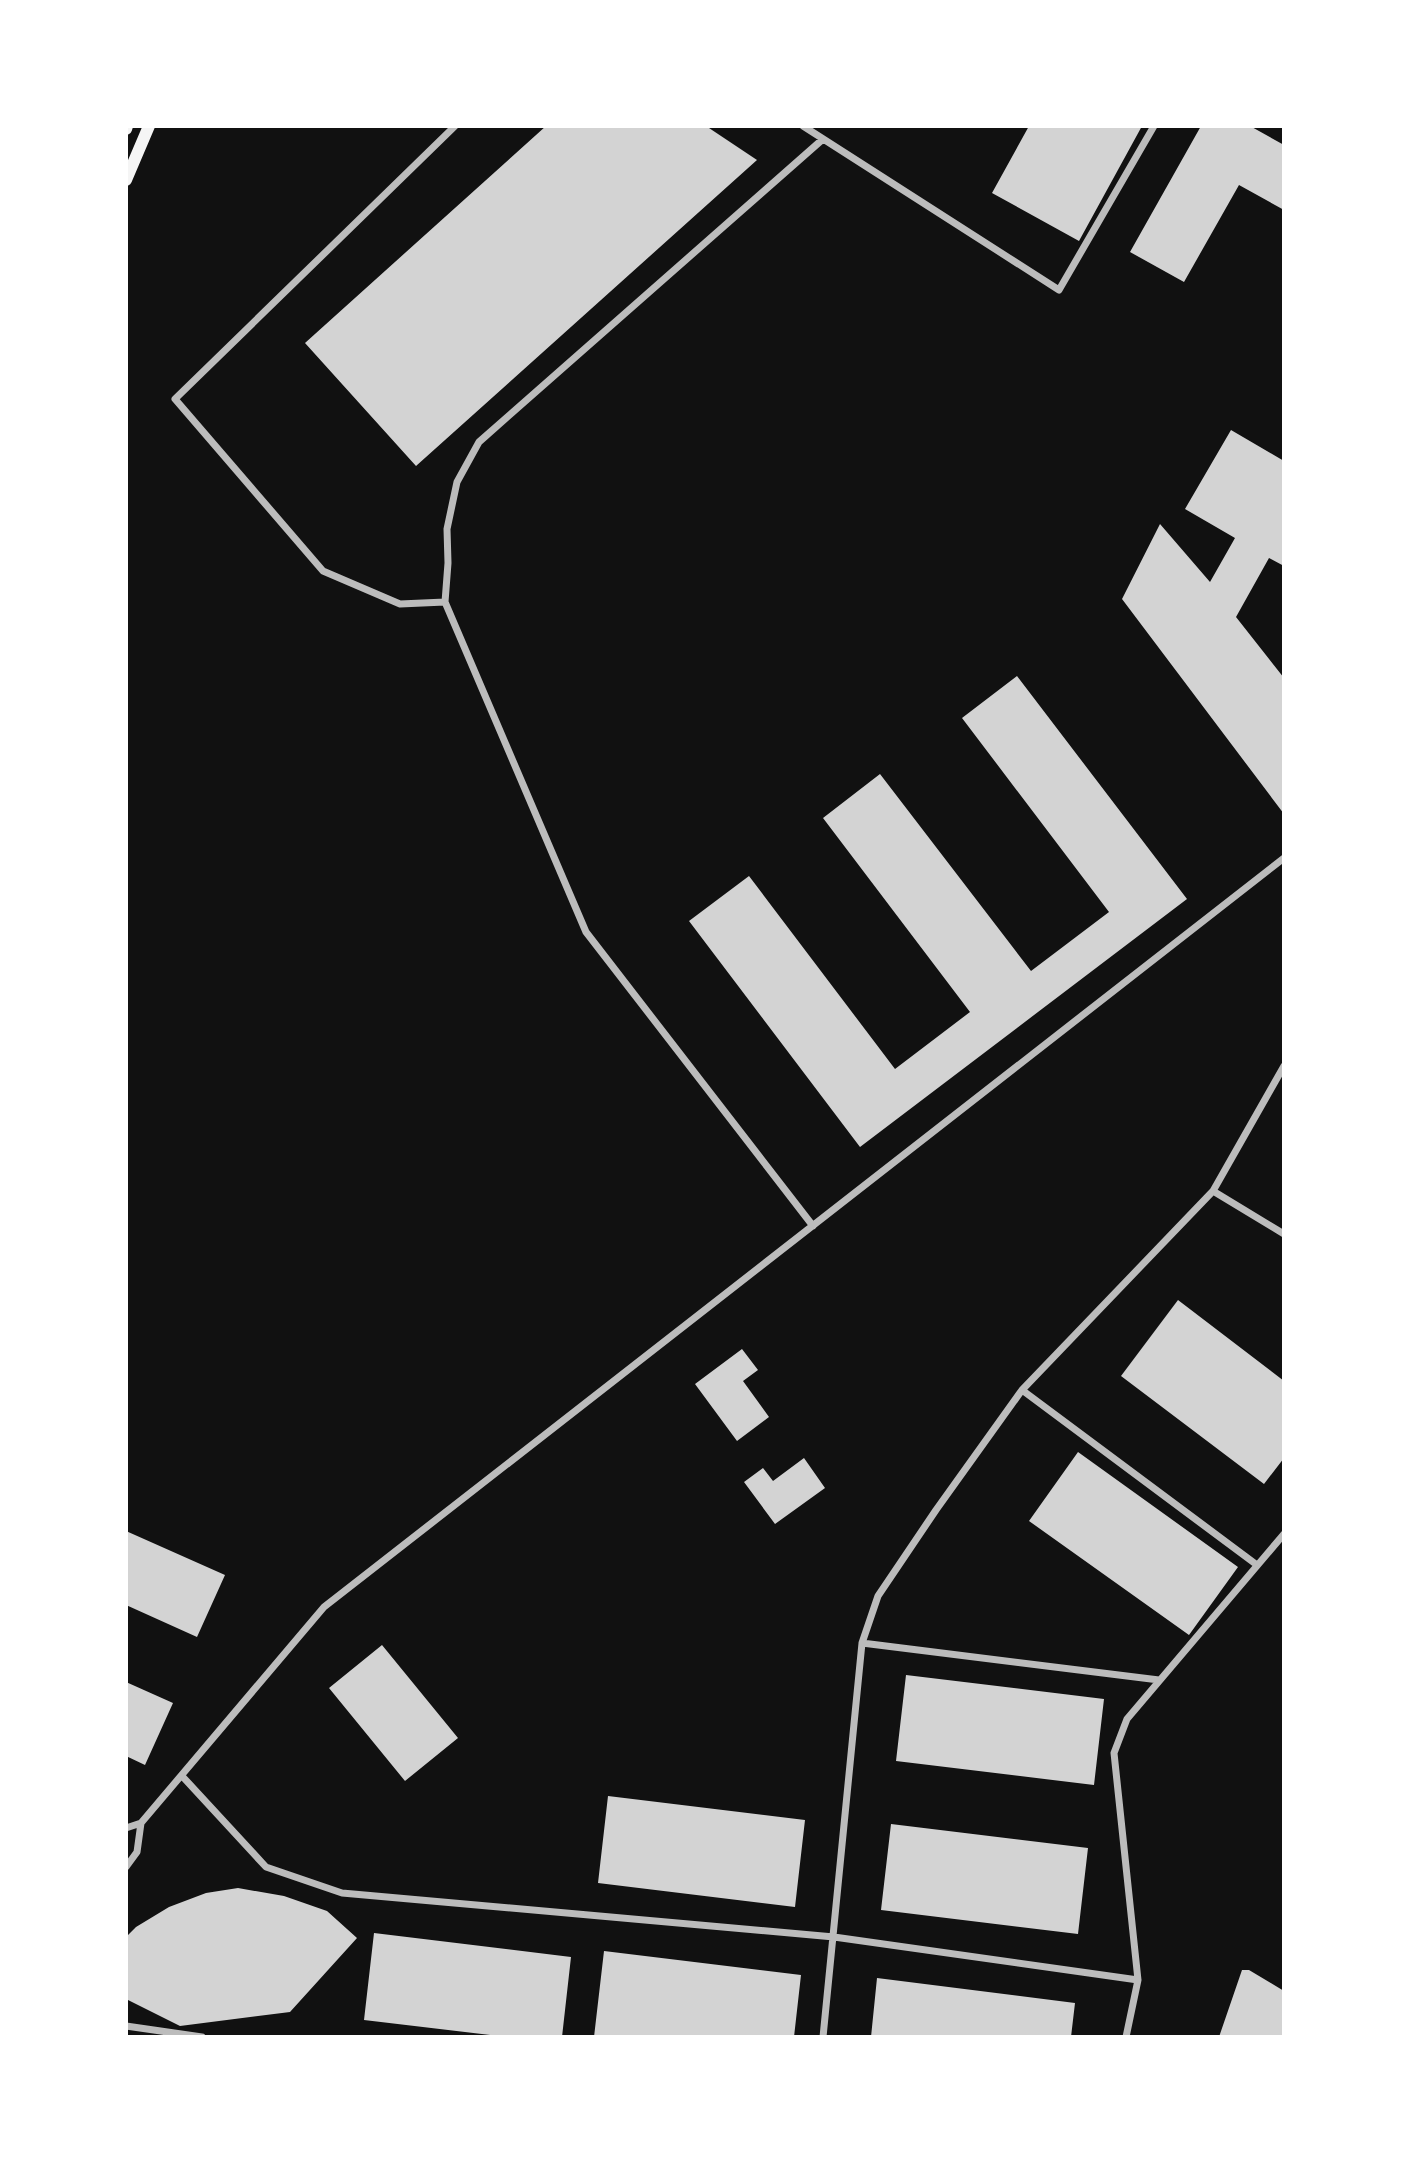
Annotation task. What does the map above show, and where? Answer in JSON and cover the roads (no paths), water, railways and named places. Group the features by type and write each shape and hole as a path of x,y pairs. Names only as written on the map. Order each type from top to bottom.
{"main road":[{"path":"126,180 149,126"}],"street":[{"path":"444,603 400,604 323,571 175,399 455,126"},
{"path":"803,126 1059,290 1154,126"},
{"path":"813,1226 586,932 444,603 448,563 447,530 457,482 479,442 823,139"},
{"path":"126,1828 141,1823 324,1607 1284,858"},
{"path":"823,2037 862,1643 878,1596 1022,1390 1213,1191 1284,1066"},
{"path":"1213,1191 1284,1234"},
{"path":"1022,1390 1257,1565"},
{"path":"1126,2037 1138,1980 1114,1753 1127,1719 1284,1534"},
{"path":"862,1643 1159,1680"},
{"path":"182,1776 266,1867 342,1893 834,1937 1138,1980"},
{"path":"126,1867 137,1852 141,1823"},
{"path":"126,2026 202,2037"}]}
